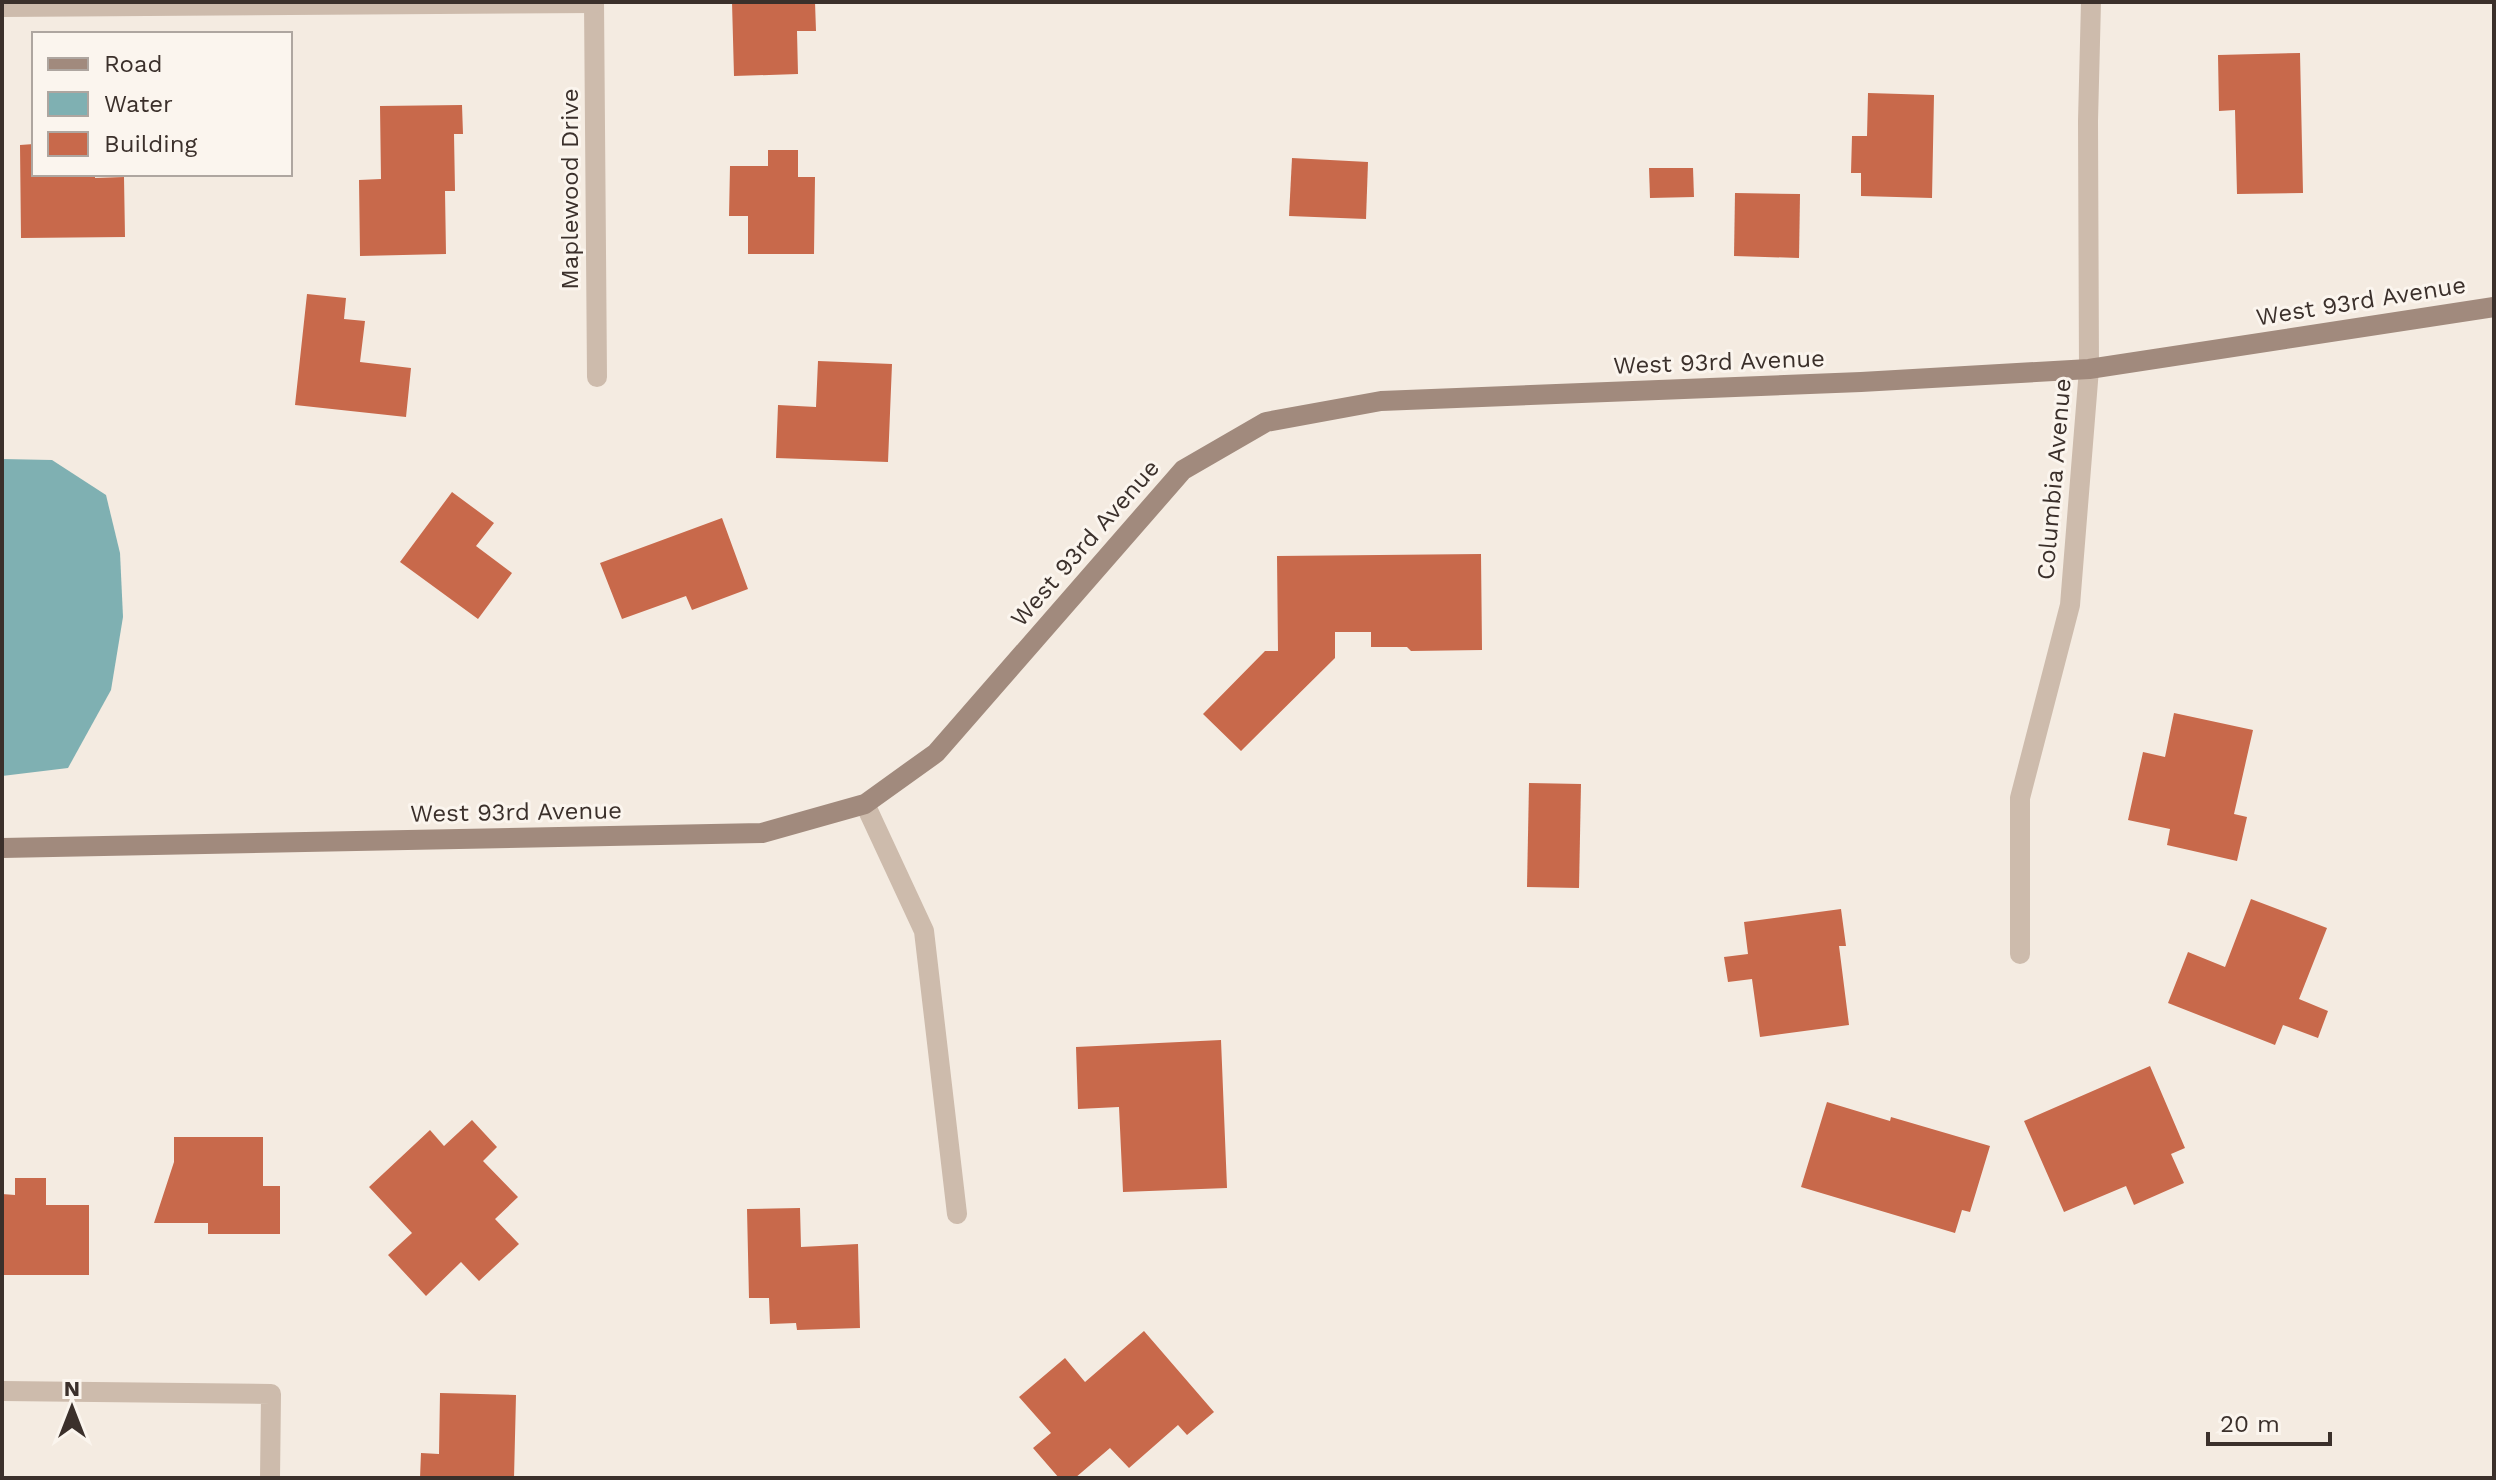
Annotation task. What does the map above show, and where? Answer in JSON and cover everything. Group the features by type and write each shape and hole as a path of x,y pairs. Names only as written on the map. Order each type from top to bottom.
{"street":[{"path":"2,7 594,2"},
{"name":"Maplewood Drive","path":"594,2 597,377"},
{"name":"Columbia Avenue","path":"2020,954 2020,798 2070,605 2089,369 2091,2"},
{"name":"West 93rd Avenue","path":"2,848 762,833 865,804 936,753 1183,470 1266,422 1381,401 1861,382 2089,369 2494,307"},
{"path":"865,804 924,931 957,1214"},
{"path":"2,1391 271,1394 270,1478"}],"water":[{"path":"2,459 52,460 106,495 120,553 123,617 111,690 68,768 2,776"}],"building":[{"path":"732,2 815,2 816,31 797,31 798,74 734,76"},
{"path":"2300,53 2303,193 2237,194 2235,110 2219,111 2218,55"},
{"path":"1868,93 1934,95 1932,198 1861,196 1861,173 1851,173 1852,136 1867,136"},
{"path":"462,105 463,134 454,134 455,191 445,191 446,254 360,256 359,180 381,179 380,106"},
{"path":"32,144 32,176 124,177 125,237 21,238 20,145"},
{"path":"768,150 798,150 798,177 815,177 814,254 748,254 748,216 729,216 730,166 768,166"},
{"path":"1292,158 1368,162 1366,219 1289,216"},
{"path":"1649,168 1693,168 1694,197 1650,198"},
{"path":"1735,193 1800,194 1799,258 1734,256"},
{"path":"307,294 346,298 344,319 365,321 360,362 411,368 406,417 295,405"},
{"path":"818,361 892,364 888,462 776,458 778,405 816,407"},
{"path":"452,492 494,523 476,546 512,573 478,619 400,562"},
{"path":"722,518 748,589 692,610 686,596 622,619 600,563"},
{"path":"1481,554 1482,650 1411,651 1407,647 1371,647 1371,632 1335,632 1335,658 1241,751 1203,714 1265,651 1278,651 1277,556"},
{"path":"2174,713 2253,730 2234,814 2247,817 2237,861 2167,845 2170,829 2128,820 2143,752 2165,757"},
{"path":"1529,783 1581,784 1579,888 1527,887"},
{"path":"2251,899 2327,928 2299,999 2328,1011 2318,1038 2283,1025 2275,1045 2168,1003 2188,952 2225,967"},
{"path":"1841,909 1846,946 1839,946 1849,1025 1760,1037 1752,979 1728,982 1724,957 1748,954 1744,922"},
{"path":"1221,1040 1227,1188 1123,1192 1119,1107 1078,1109 1076,1047"},
{"path":"2150,1066 2185,1148 2171,1154 2184,1183 2134,1205 2126,1186 2064,1212 2024,1121"},
{"path":"1827,1102 1990,1146 1970,1212 1962,1210 1955,1233 1801,1187"},
{"path":"472,1120 497,1147 483,1161 518,1197 495,1219 519,1244 479,1281 461,1262 426,1296 388,1255 412,1233 369,1187 430,1130 444,1146"},
{"path":"174,1137 263,1137 263,1186 280,1186 280,1234 208,1234 208,1223 154,1223 174,1162"},
{"path":"15,1178 46,1178 46,1205 89,1205 89,1275 2,1275 2,1194 15,1195"},
{"path":"800,1208 801,1247 858,1244 860,1328 797,1330 796,1323 770,1324 769,1298 749,1298 747,1209"},
{"path":"1144,1331 1214,1412 1187,1435 1178,1425 1129,1468 1110,1448 1075,1478 1059,1478 1033,1448 1051,1433 1019,1397 1065,1358 1085,1382"},
{"path":"440,1393 516,1395 514,1478 420,1478 421,1453 439,1454"}]}
